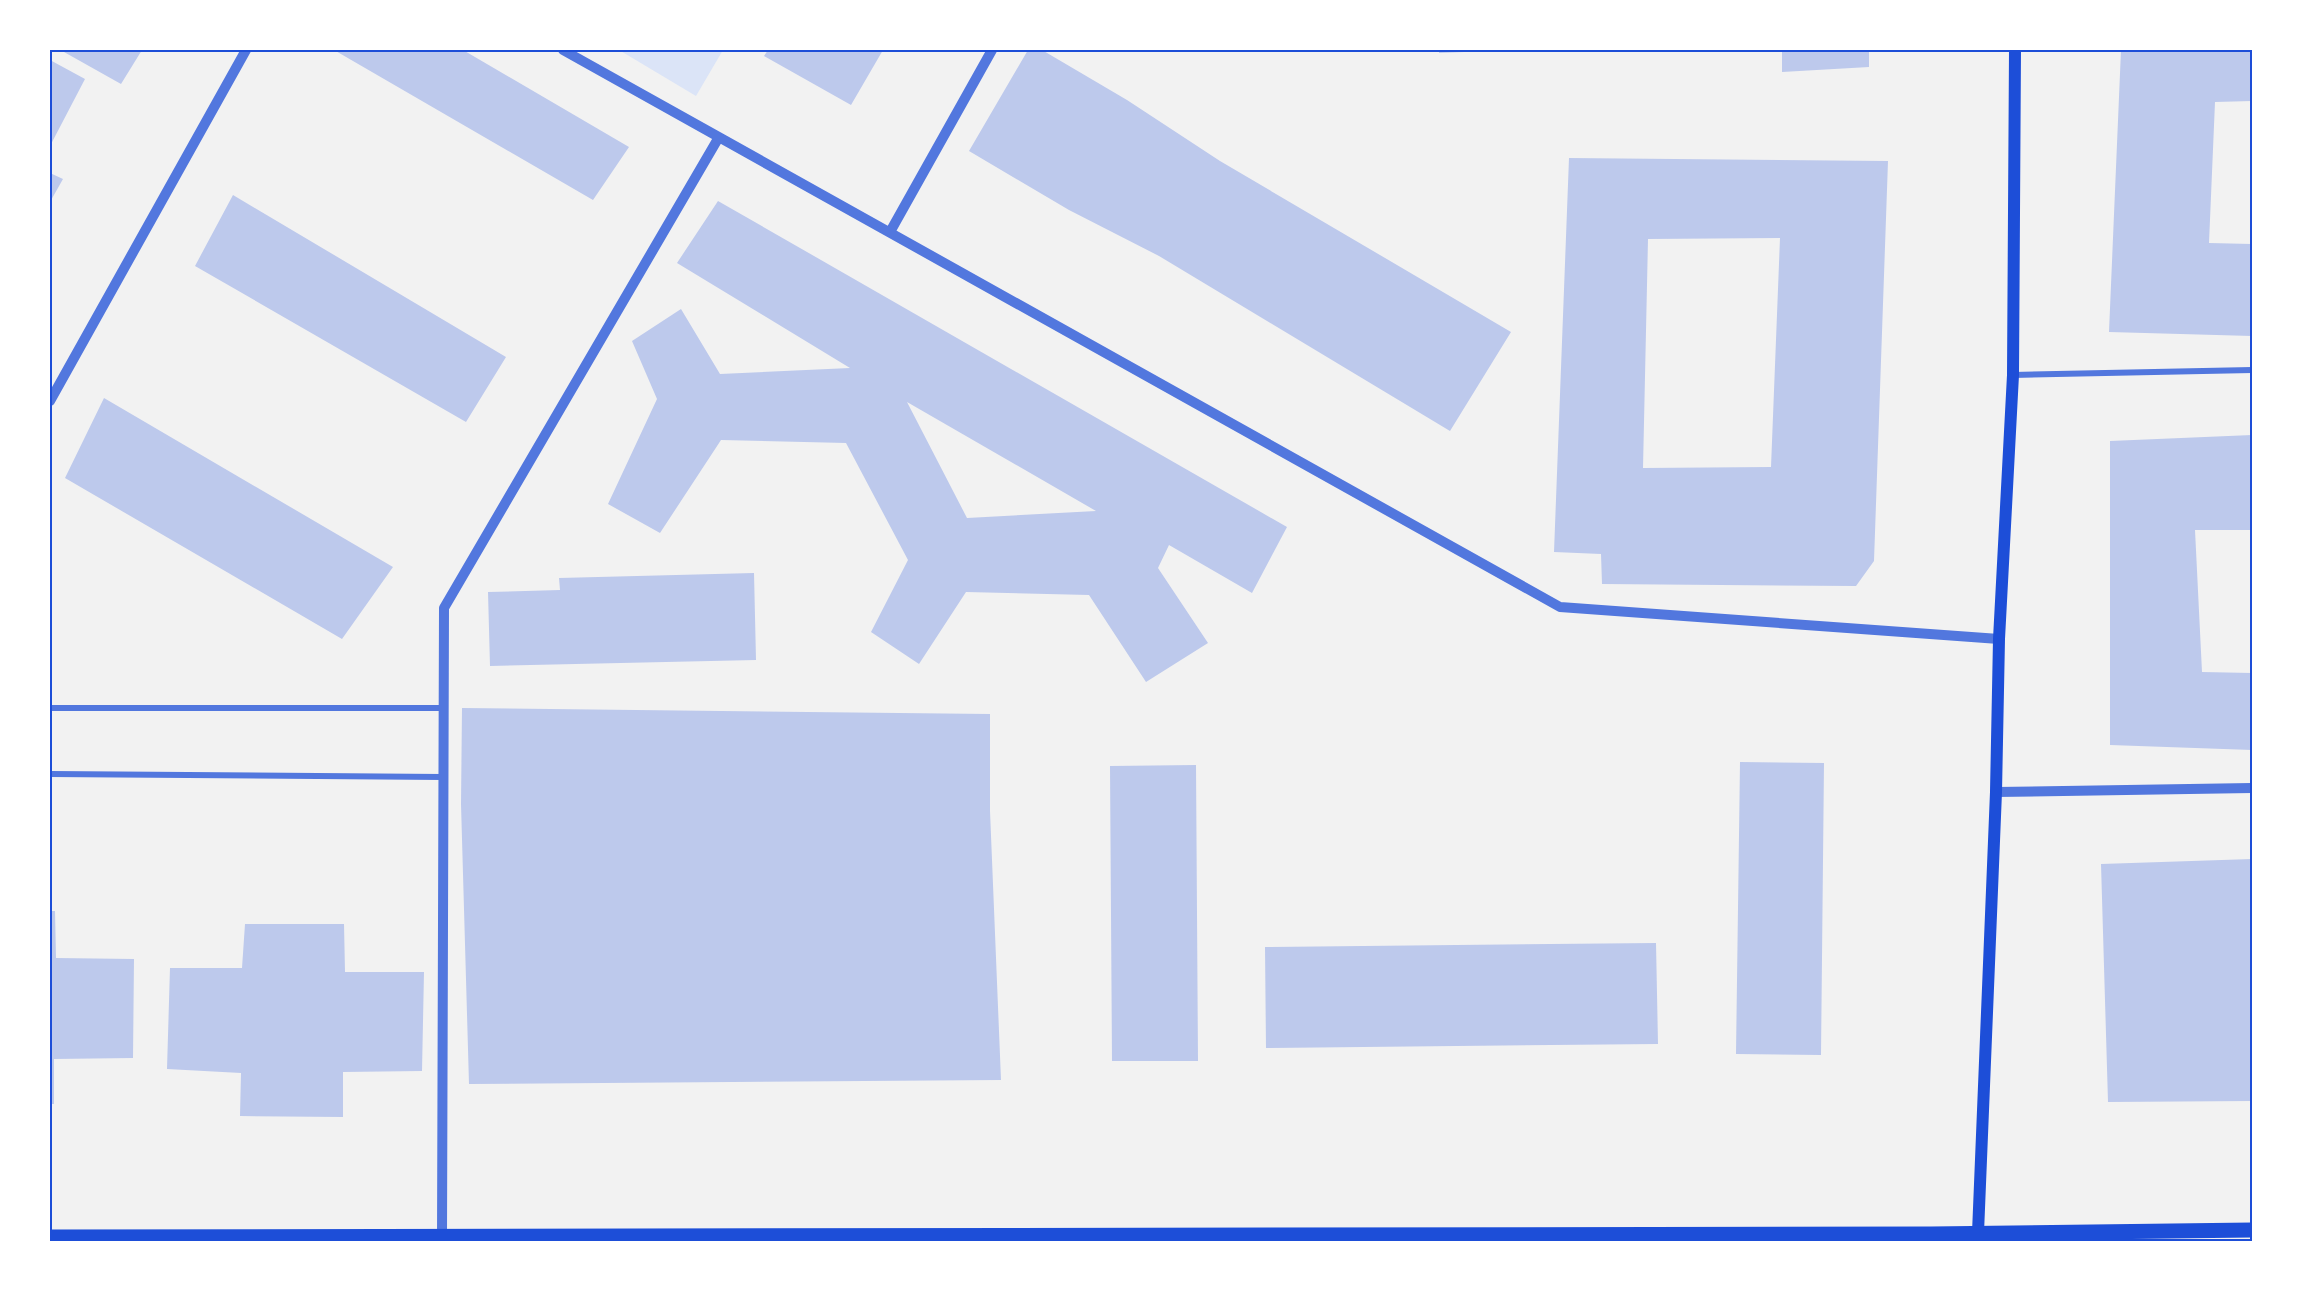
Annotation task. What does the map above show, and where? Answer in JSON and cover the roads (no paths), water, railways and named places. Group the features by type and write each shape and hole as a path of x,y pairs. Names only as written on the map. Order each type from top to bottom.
{"main road":[{"path":"1978,1233 1996,792 1999,639 2013,375 2015,50"},
{"path":"50,1237 1931,1238 1978,1233 2007,1237 2253,1230"}],"street":[{"path":"50,401 246,50"},
{"path":"563,50 1560,607 1999,639"},
{"path":"890,232 992,50"},
{"path":"442,1238 444,608 719,137"},
{"path":"2013,375 2253,370"},
{"path":"50,708 442,708"},
{"path":"50,774 443,777"},
{"path":"1996,792 2253,788"}]}
